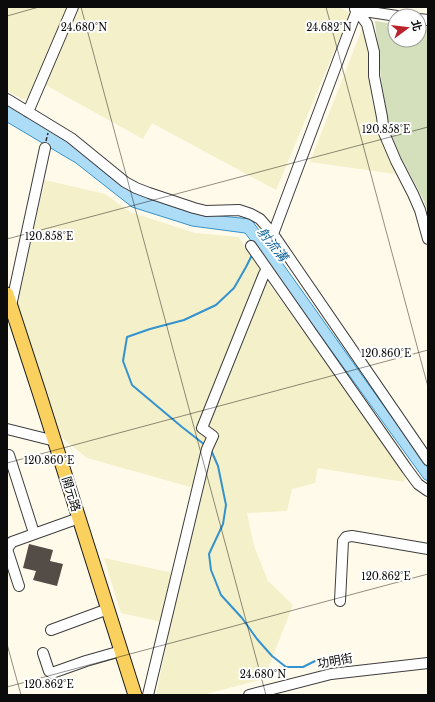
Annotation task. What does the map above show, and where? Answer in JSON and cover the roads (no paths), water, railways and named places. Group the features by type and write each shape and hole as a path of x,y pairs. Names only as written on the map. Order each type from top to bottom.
{"main road":[{"name":"開元路","path":"8,304 55,441 135,695"}],"street":[{"path":"28,112 73,7"},
{"path":"272,234 355,8"},
{"path":"355,8 387,14"},
{"path":"355,8 367,24 374,52 374,76 384,133 420,210 428,239"},
{"path":"7,99 70,138 125,182 136,188 194,208 206,211 238,210 251,214 260,219 272,234 428,460"},
{"path":"8,304 45,148"},
{"path":"252,247 402,463 418,484 428,491"},
{"path":"148,695 207,449 213,436 202,428 264,274 265,265"},
{"path":"7,429 55,441"},
{"path":"9,454 34,533"},
{"path":"19,586 7,549 12,542 79,518"},
{"path":"340,601 343,541 346,537 352,536 428,549"},
{"path":"50,630 108,609"},
{"path":"43,653 49,671 52,673 121,651"},
{"name":"功明街","path":"249,695 331,674 428,663"}],"water":[{"path":"7,104 79,149 127,186 200,214 251,219 428,468 428,481 424,479 245,233 192,226 132,207 76,163 7,122"}],"waterway":[{"path":"205,445 132,385 123,361 127,337 184,320 216,305 234,288 252,255"},
{"path":"211,450 218,466 226,505 223,524 209,554 211,570 221,595 242,618 257,639 272,656 286,667 303,667 315,661"}],"water label":[{"name":"射流溝","path":"273,244"}]}
